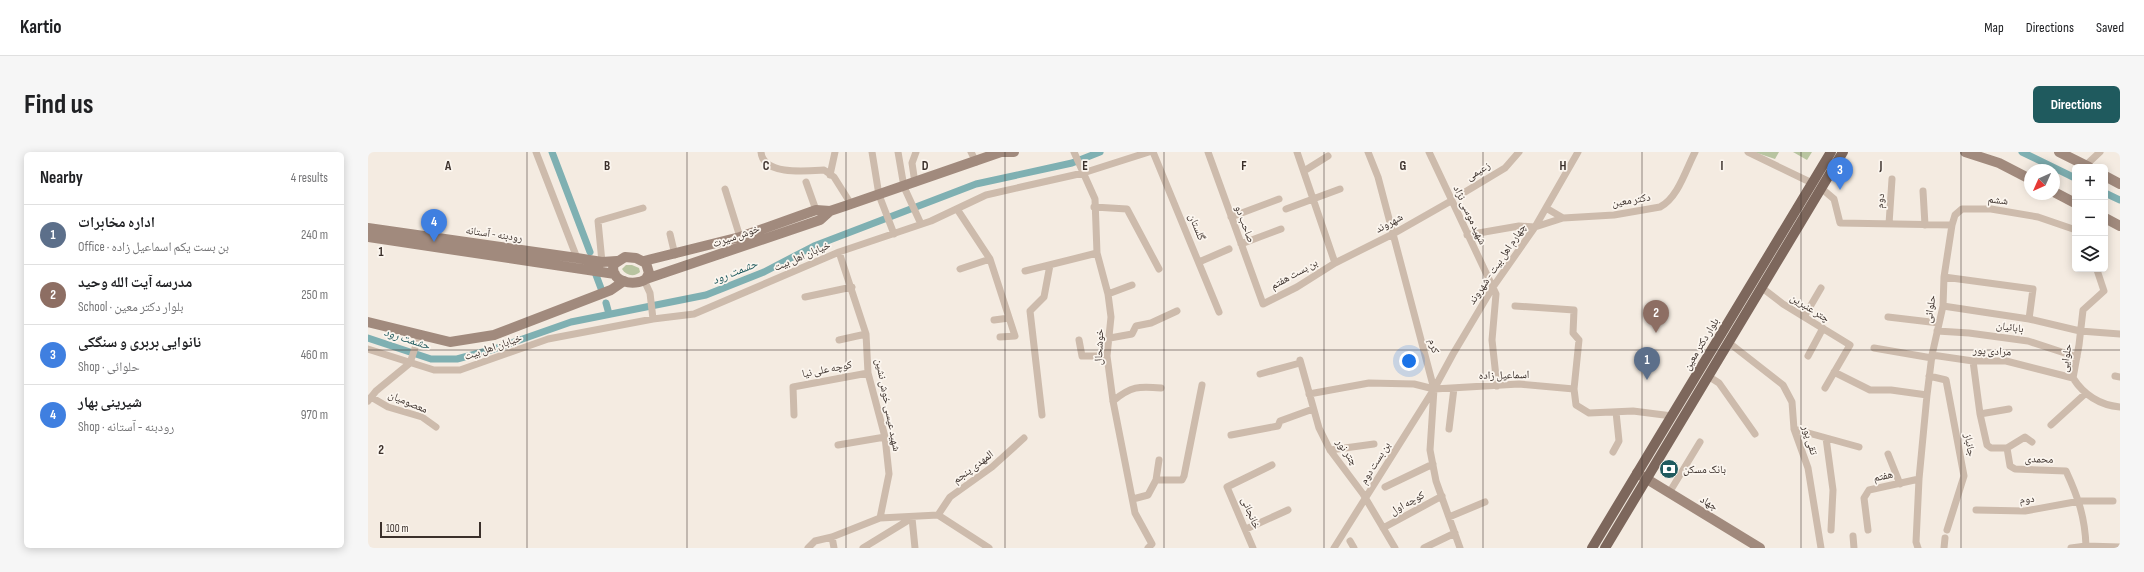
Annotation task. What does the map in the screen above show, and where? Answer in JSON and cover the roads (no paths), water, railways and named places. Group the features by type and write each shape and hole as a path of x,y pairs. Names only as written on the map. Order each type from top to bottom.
{"main road":[{"name":"خوش سیرت","path":"644,261 675,255 740,237 816,210 830,211 904,187 1001,152 1014,152"},
{"name":"بلوار دکتر معین","path":"1605,548 1672,416 1831,152"},
{"name":"بلوار دکتر معین","path":"1592,548 1708,376 1843,152"},
{"path":"1965,152 1999,163 2024,176"},
{"path":"2059,152 2084,164"},
{"path":"2108,178 2120,184"},
{"path":"2060,195 2072,201"},
{"name":"خوش سیرت","path":"645,280 820,220 830,211"},
{"path":"2108,220 2120,226"},
{"name":"رودبنه - آستانه","path":"368,228 602,262 616,261"},
{"name":"رودبنه - آستانه","path":"368,237 615,274"},
{"path":"630,257 644,261 649,269 645,280 635,283 624,281 615,274 613,267 616,261 630,257"},
{"path":"368,322 417,341 450,342 494,335 611,290 624,281"},
{"name":"جهاد","path":"1642,476 1760,548"}],"street":[{"path":"536,152 577,258"},
{"path":"762,152 767,164 776,169 806,171 824,170 830,174 851,204"},
{"path":"830,174 835,152"},
{"path":"872,152 878,195 894,234"},
{"path":"898,152 904,187 921,224"},
{"path":"915,183 912,163 916,152"},
{"path":"971,152 976,162"},
{"name":"خوشحال","path":"1074,152 1095,199 1094,207 1097,253 1108,294 1111,317 1107,356 1113,401 1135,513 1152,544 1148,548"},
{"name":"خیابان اهل بیت","path":"368,349 411,361 434,370 460,370 548,340 653,319 694,314 839,252 931,221 986,195 1082,171 1149,152"},
{"name":"گلستان","path":"1153,152 1219,312"},
{"name":"صاحب دو","path":"1208,152 1263,304"},
{"path":"1297,152 1335,263"},
{"name":"کرم","path":"1368,152 1378,177 1434,389 1430,450 1442,496 1460,548"},
{"name":"شهید موسی نژاد","path":"1429,152 1467,235 1493,287"},
{"name":"زعیمی","path":"1465,192 1505,168 1519,152"},
{"name":"چهارم اهل بیت - شهروند","path":"1434,389 1493,287 1535,227 1578,152"},
{"name":"دکتر معین","path":"1535,227 1562,218 1614,215 1660,206 1667,203 1672,197 1695,152"},
{"path":"1748,152 1812,183"},
{"path":"2090,164 2100,152"},
{"path":"1304,171 1328,156"},
{"name":"دوم","path":"1889,224 1892,179"},
{"path":"806,182 816,210"},
{"path":"1821,188 1834,199 1840,223 1952,225"},
{"path":"726,189 740,237"},
{"path":"1286,209 1314,200 1340,189"},
{"path":"1923,191 1925,225"},
{"path":"1231,217 1279,199"},
{"name":"شهروند","path":"1335,263 1393,234 1451,201"},
{"path":"1094,207 1126,208 1159,269"},
{"path":"602,262 598,221 643,208"},
{"path":"1546,208 1562,218"},
{"path":"956,209 990,259 1015,336 1000,336"},
{"name":"ششم","path":"1952,225 1955,215 1962,210 1991,209 2038,217 2072,229"},
{"name":"حلوائی","path":"1918,548 1916,542 1919,479 1929,376 1943,306 1944,277 1952,225"},
{"path":"1467,235 1519,226 1535,227"},
{"path":"1241,244 1281,229"},
{"path":"670,234 675,255"},
{"path":"1199,262 1229,249"},
{"name":"شهید عیسی خوش نشین","path":"839,252 852,287 866,334 868,373 885,437 888,474 880,518"},
{"path":"1025,271 1097,253"},
{"path":"960,269 990,259"},
{"name":"بن بست هفتم","path":"1263,304 1297,287 1335,263"},
{"path":"1042,415 1030,311 1044,297 1050,265"},
{"name":"حلوایی","path":"2098,272 2104,291 2083,310 2073,378 2082,391 2108,406 2120,407"},
{"path":"1944,277 2033,289 2029,319"},
{"path":"645,280 650,293 653,319"},
{"path":"1108,294 1132,285"},
{"path":"805,297 852,287"},
{"path":"1493,287 1496,294 1492,340 1496,386"},
{"name":"چتر عنبرین","path":"1761,287 1804,317 1850,345 1834,372"},
{"path":"1804,317 1820,288"},
{"path":"1515,306 1574,310 1573,333 1579,340 1574,389 1576,405 1589,413 1633,411 1672,416"},
{"path":"1943,306 2029,319 2080,330 2120,334"},
{"path":"1110,338 1132,334 1136,326 1151,323 1177,312"},
{"path":"1888,317 1939,323"},
{"path":"994,320 1009,318"},
{"path":"1808,356 1823,328"},
{"name":"بابائیان","path":"1937,331 1969,333 2028,341 2077,357"},
{"path":"839,340 866,334"},
{"path":"1079,340 1082,356 1107,356"},
{"path":"370,399 411,361 417,341"},
{"name":"تقی پور","path":"1728,342 1783,385 1792,402 1794,429 1808,468 1821,548"},
{"name":"مرادی پور","path":"1874,348 1932,357 1972,361 2006,361 2073,378"},
{"path":"1972,361 1980,414 1987,445 1990,448 2007,448 2025,437 2032,442"},
{"name":"چتر نور","path":"1260,374 1300,362 1319,428 1330,450 1366,499 1395,548"},
{"path":"1825,388 1834,372 1870,390 1891,390 1927,395"},
{"name":"کوچه علی نیا","path":"794,415 793,387 868,373"},
{"path":"1708,376 1719,383 1755,434"},
{"name":"جانباز","path":"1929,376 1946,380 1964,476 1947,530"},
{"name":"اسماعیل زاده","path":"1309,394 1369,383 1414,384 1434,389 1520,384 1574,389"},
{"path":"1156,480 1182,480 1184,476 1202,385"},
{"path":"1113,401 1127,390 1134,388 1161,388"},
{"path":"1449,429 1454,388"},
{"name":"بن بست دوم","path":"1334,548 1434,389"},
{"path":"2051,425 2086,393"},
{"name":"معصومیان","path":"370,399 388,407 422,417 436,427"},
{"path":"1980,414 2009,409"},
{"path":"1231,435 1278,426 1280,421 1313,410"},
{"path":"1613,452 1619,441 1616,412"},
{"path":"1794,429 1859,447"},
{"path":"838,444 885,437"},
{"name":"المهدی پنجم","path":"938,516 950,497 981,476 1024,438"},
{"path":"1826,438 1833,490 1831,530"},
{"path":"1669,493 1700,442"},
{"path":"1330,450 1374,444"},
{"name":"محمدی","path":"2007,448 2010,466 2015,469 2066,470 2080,501 2085,529 2091,547"},
{"path":"1888,454 1900,484"},
{"path":"1133,499 1148,495 1156,480 1159,460"},
{"path":"1385,487 1433,464"},
{"name":"خانجانی","path":"1253,548 1227,487 1272,465"},
{"name":"هفتم","path":"1868,530 1864,498 1869,490 1919,479"},
{"name":"کوچه اول","path":"1383,528 1442,496"},
{"name":"دوم","path":"1976,510 2025,511 2080,501 2113,501"},
{"path":"1449,517 1485,502"},
{"path":"1246,529 1288,510"},
{"path":"808,548 815,541 832,537 880,518 938,516 989,548"},
{"path":"863,548 912,518"},
{"path":"912,518 915,548"},
{"path":"1424,548 1455,533"},
{"path":"1853,536 1854,548"},
{"path":"832,537 834,548"},
{"path":"1944,548 1946,538"},
{"path":"1350,541 1354,548"},
{"path":"2071,548 2120,547"}],"waterway":[{"path":"552,152 590,252"},
{"name":"حشمت رود","path":"368,338 431,359 457,359 494,349 571,322 706,295 764,272 814,246 976,184 1072,163 1100,152"},
{"name":"حشمت رود","path":"2022,152 2072,177"},
{"name":"حشمت رود","path":"2108,194 2120,200"},
{"path":"596,275 602,291"},
{"path":"606,303 609,314"}],"place":[{"name":"نانوایی بربری و سنگکی","path":"1840,190"},
{"name":"شیرینی بهار","path":"434,242"},
{"name":"مدرسه آیت الله وحید","path":"1656,333"},
{"name":"اداره مخابرات","path":"1647,380"},
{"name":"بانک مسکن","path":"1669,469"}]}
